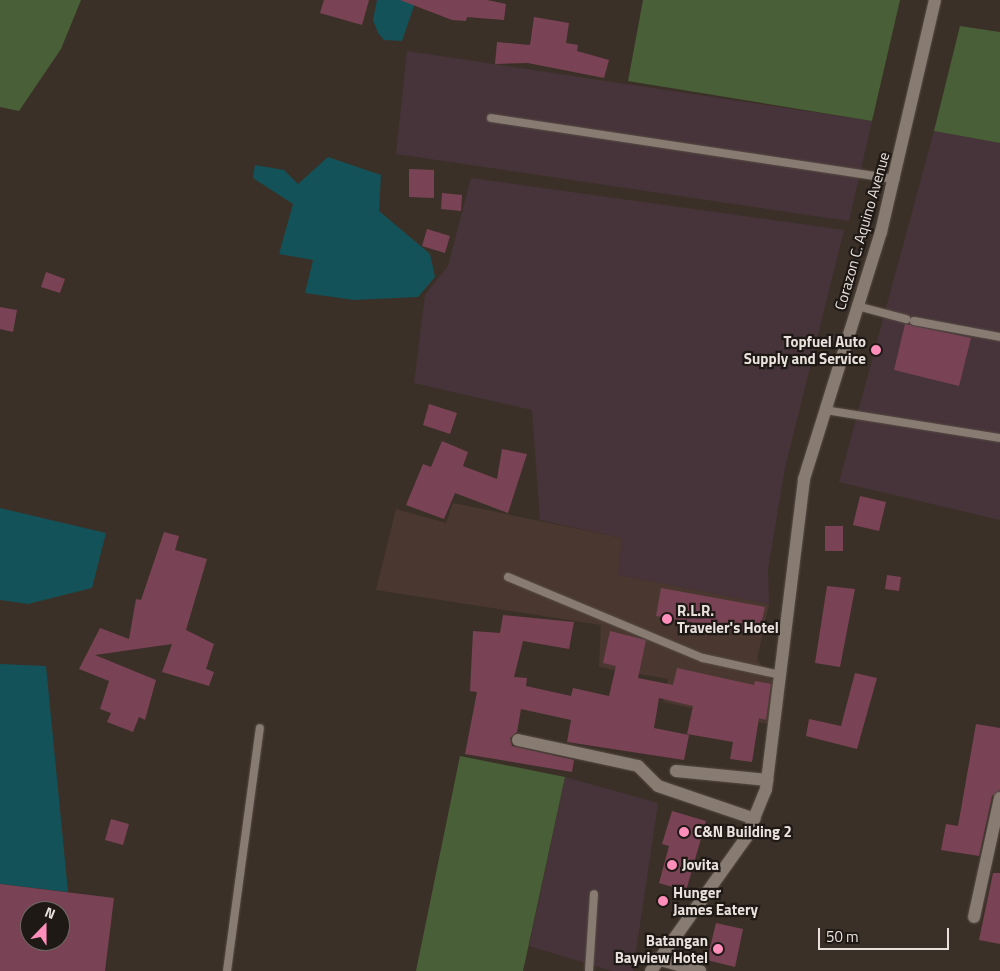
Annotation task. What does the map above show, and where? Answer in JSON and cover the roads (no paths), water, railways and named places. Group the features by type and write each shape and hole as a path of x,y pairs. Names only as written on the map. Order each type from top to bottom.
{"main road":[{"name":"Corazon C. Aquino Avenue","path":"651,971 657,959 755,819 768,780 804,479 896,179 935,0"},
{"path":"518,740 638,766 658,786 755,819"},
{"path":"676,771 768,780"},
{"path":"974,917 1000,798"},
{"path":"657,959 700,971"}],"lane":[{"path":"491,118 896,179"},
{"path":"857,306 906,319"},
{"path":"914,321 1000,337"},
{"path":"825,410 1000,438"},
{"path":"508,577 702,658 781,675"},
{"path":"227,971 260,728"},
{"path":"589,971 594,894"}],"water":[{"path":"377,0 416,0 402,41 384,40 378,33 373,20"},
{"path":"328,157 381,175 379,211 430,254 435,277 418,297 354,300 305,293 313,260 279,254 293,204 253,178 255,165 284,170 298,184"},
{"path":"0,508 106,533 92,588 28,604 0,600"},
{"path":"0,664 46,666 68,892 0,884"}],"place":[{"name":"Topfuel Auto Supply and Service","path":"876,350"},
{"name":"R.L.R. Traveler's Hotel","path":"667,619"},
{"name":"C&N Building 2","path":"684,832"},
{"name":"Jovita","path":"672,865"},
{"name":"Hunger James Eatery","path":"663,901"},
{"name":"Batangan Bayview Hotel","path":"718,949"}]}
